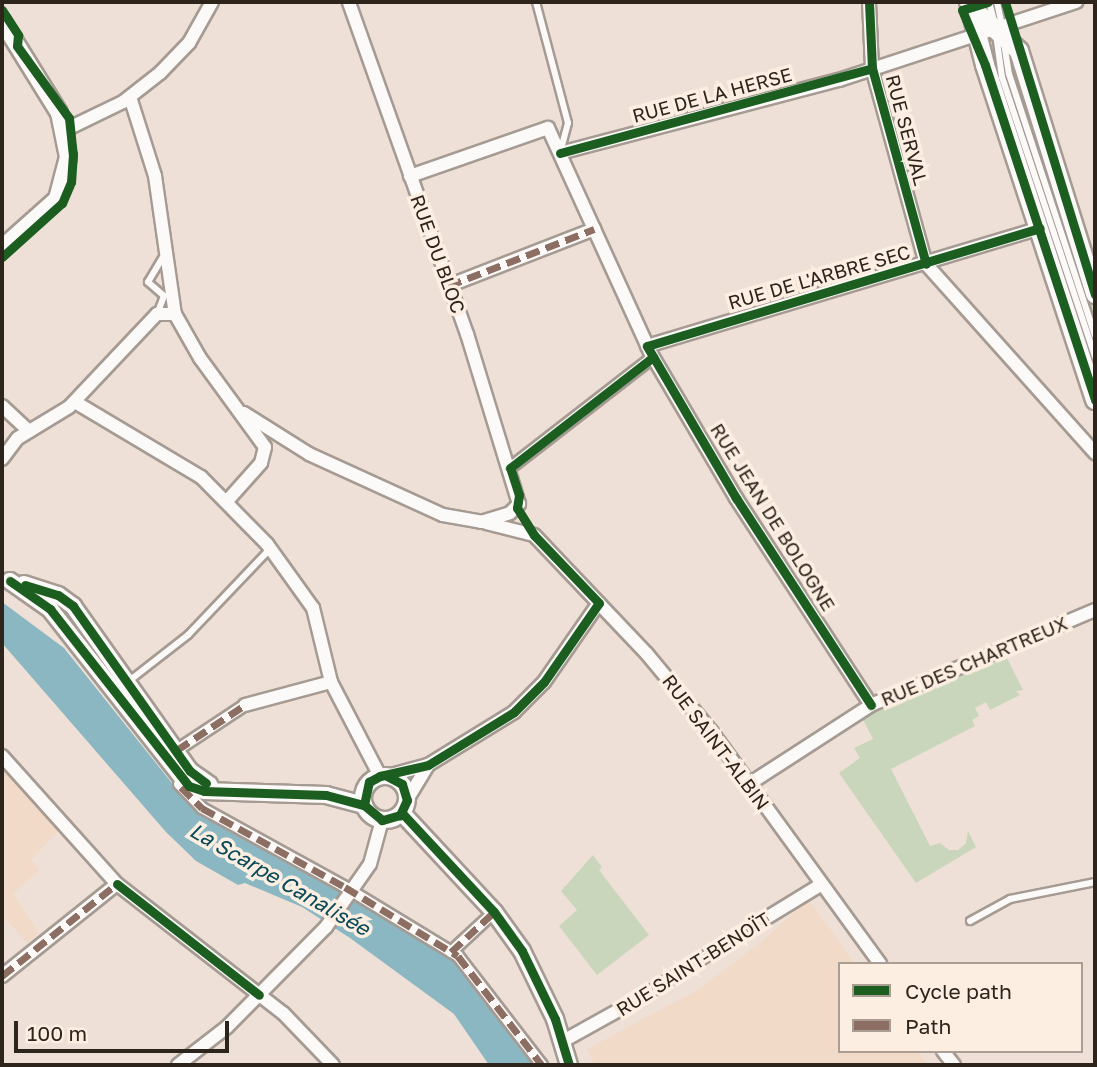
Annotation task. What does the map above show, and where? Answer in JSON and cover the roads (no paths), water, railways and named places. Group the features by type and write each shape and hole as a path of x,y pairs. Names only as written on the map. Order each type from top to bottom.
{"main road":[{"path":"970,5 1019,51 1095,294"},
{"path":"994,30 1040,228 1095,400"}],"street":[{"path":"65,130 130,97 183,51 212,2"},
{"name":"RUE DU BLOC","path":"349,2 519,495 517,508 481,522"},
{"name":"RUE SERVAL","path":"869,2 872,68 926,264 1095,453"},
{"name":"RUE DE LA HERSE","path":"560,153 872,68 1076,2"},
{"path":"2,21 55,106 65,130 68,157 61,193 2,248"},
{"path":"130,97 155,176 168,285 175,314 200,358 244,413 265,453 228,500"},
{"name":"RUE JEAN DE BOLOGNE","path":"410,176 548,128 650,351 743,509 871,705"},
{"name":"RUE DE L'ARBRE SEC","path":"650,351 1040,228"},
{"path":"448,286 594,229"},
{"path":"2,458 29,431 75,402 157,314 175,314"},
{"path":"510,468 650,351"},
{"path":"75,402 178,462 228,500 270,548 313,608 331,682 379,778"},
{"path":"2,406 29,431"},
{"path":"244,413 309,454 417,505 481,522"},
{"name":"RUE SAINT-ALBIN","path":"481,522 534,535 683,695 879,962"},
{"path":"5,576 67,601 129,681 198,779 226,790"},
{"path":"5,576 50,609 178,775 204,792 226,790 326,795 364,805 382,820"},
{"path":"326,795 428,765 520,708 599,603"},
{"name":"RUE DES CHARTREUX","path":"749,784 871,705 1095,610"},
{"path":"177,750 245,705 331,682"},
{"path":"2,756 117,884 259,995 333,1065"},
{"path":"178,1065 259,995 326,927 374,855 382,820 405,806 428,765"},
{"path":"178,775 176,781 202,808 352,891 464,961 542,1065"},
{"path":"364,805 379,778"},
{"path":"379,778 402,783 405,806 494,912 533,969 563,1041 569,1065"},
{"path":"2,976 117,884"},
{"name":"RUE SAINT-BENOÏT","path":"563,1041 635,1001 822,884"},
{"path":"452,952 494,912"}],"lane":[{"path":"536,2 568,123 560,153"},
{"path":"989,2 1000,70 1095,358"},
{"path":"998,2 994,30 1095,335"},
{"path":"148,282 160,267 164,253"},
{"path":"148,282 168,285"},
{"path":"148,282 165,299 157,314"},
{"path":"129,681 188,635 270,548"},
{"path":"970,921 1010,899 1095,882"}],"water":[{"name":"La Scarpe Canalisée","path":"2,602 64,648 183,797 204,815 342,889 460,962 535,1065 489,1065 454,1014 350,938 302,907 245,883 238,885 196,861 166,832 2,643"}]}
